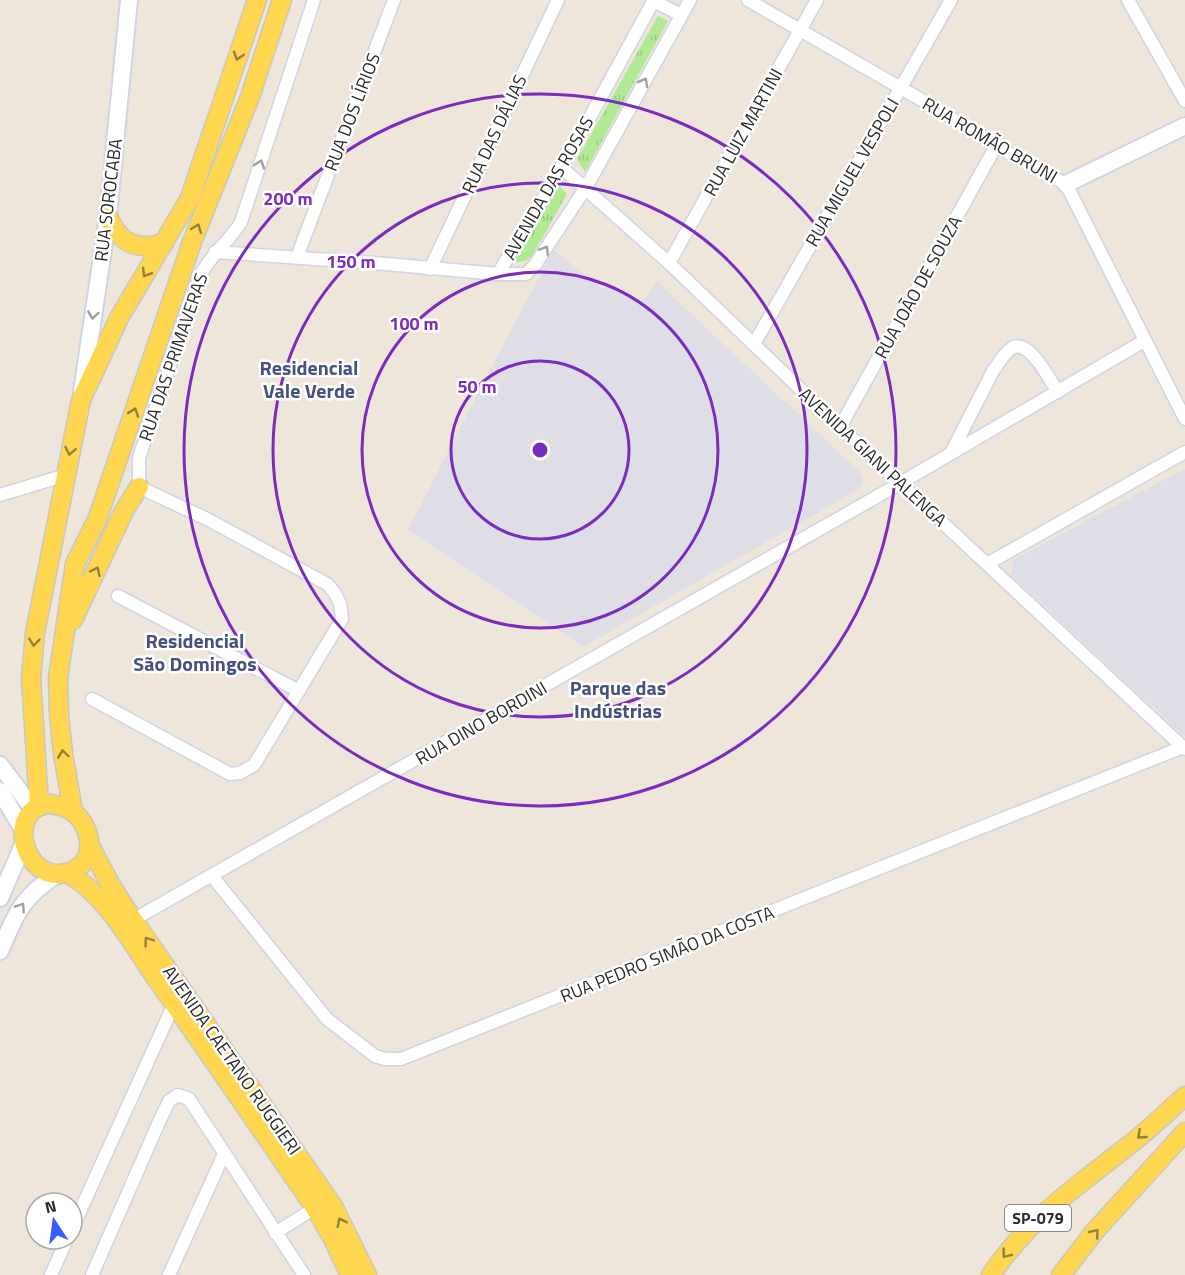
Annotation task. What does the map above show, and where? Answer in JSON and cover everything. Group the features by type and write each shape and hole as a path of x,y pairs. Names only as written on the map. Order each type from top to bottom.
{"main road":[{"name":"RUA SOROCABA","path":"81,400 108,216 129,0"},
{"path":"0,898 24,836 27,818 36,807 31,678 35,633 81,400 119,318 190,198 257,0"},
{"path":"73,812 59,715 58,678 75,564 97,520 192,242 250,97 282,0"},
{"path":"1066,184 1185,126"},
{"path":"108,216 114,230 131,244 142,247 164,243"},
{"path":"62,643 124,511 140,487"},
{"path":"0,765 36,807"},
{"path":"0,791 24,836 28,854 34,864 43,871 62,874"},
{"path":"0,951 14,918 28,896 86,860 91,848 85,827 73,812 62,806 36,807"},
{"name":"AVENIDA CAETANO RUGGIERI","path":"91,848 133,920 333,1206 367,1275"},
{"name":"AVENIDA CAETANO RUGGIERI","path":"62,874 83,882 99,898 315,1208 350,1275"},
{"name":"SP-079","path":"991,1275 1021,1235 1040,1216 1067,1192 1134,1141 1185,1096"},
{"name":"SP-079","path":"1061,1275 1095,1231 1185,1132"}],"street":[{"name":"RUA DAS PRIMAVERAS","path":"140,487 139,458 200,276 204,266 215,252 233,236 241,222 314,0"},
{"name":"RUA DOS LÍRIOS","path":"297,257 394,0"},
{"name":"RUA DAS DÁLIAS","path":"430,269 558,0"},
{"name":"AVENIDA DAS ROSAS","path":"681,15 654,1 498,274 519,276 532,269 585,189 690,0"},
{"name":"RUA ROMÃO BRUNI","path":"748,0 900,87 996,146 1066,184 1185,419"},
{"name":"RUA LUIZ MARTINI","path":"669,263 817,0"},
{"name":"RUA MIGUEL VESPOLI","path":"754,344 951,0"},
{"path":"1128,0 1185,101"},
{"name":"RUA JOÃO DE SOUZA","path":"840,427 996,146"},
{"name":"AVENIDA GIANI PALENGA","path":"561,167 669,263 840,427 1184,748"},
{"path":"215,252 498,274"},
{"name":"RUA DINO BORDINI","path":"133,920 901,483 1144,340"},
{"path":"952,452 993,371 1008,351 1014,347 1026,348 1033,354 1058,392"},
{"path":"987,564 1185,452"},
{"path":"0,495 66,475"},
{"path":"92,699 230,774 240,773 254,765 342,619 342,607 337,594 315,576 140,487"},
{"path":"118,596 299,691"},
{"name":"RUA PEDRO SIMÃO DA COSTA","path":"212,876 327,1019 375,1056 385,1059 401,1059 1184,748"},
{"path":"84,1203 174,1004"},
{"path":"92,1275 159,1122 170,1101 175,1096 182,1095 189,1099 304,1275"},
{"path":"169,1275 224,1154"},
{"path":"275,1233 315,1208"},
{"path":"51,1275 62,1251"}],"shaded area":[{"path":"554,250 603,289 609,282 640,305 657,282 859,471 863,481 859,489 583,647 408,530"},
{"path":"1185,469 1185,737 1011,575 1013,560"}],"green space":[{"path":"658,16 668,21 585,172 577,159"},
{"path":"558,184 567,194 532,256 527,260 513,263"}],"district":[{"name":"Residencial Vale Verde","path":"309,378"},
{"name":"Residencial São Domingos","path":"195,652"},
{"name":"Parque das Indústrias","path":"618,698"}]}
